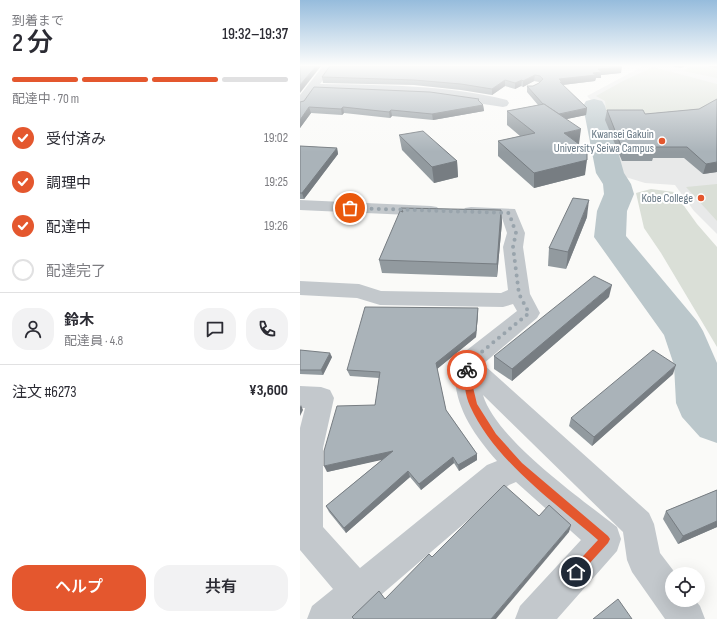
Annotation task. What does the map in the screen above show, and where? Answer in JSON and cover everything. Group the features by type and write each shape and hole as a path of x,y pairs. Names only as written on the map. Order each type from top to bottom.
{"street":[{"path":"457,95 503,103"},
{"path":"300,205 509,213 516,233 513,247 519,294 529,313 467,364"},
{"path":"300,288 359,291 380,298 503,300 519,294"},
{"path":"467,364 468,383 473,405 493,437 519,466 605,539 536,618"},
{"path":"467,364 638,524 644,560 665,588"},
{"path":"300,397 321,398 310,448 307,533 358,592"},
{"path":"325,619 498,475 519,466"},
{"path":"679,607 687,619"}],"shaded area":[{"name":"Kwansei Gakuin University Seiwa Campus","path":"717,95 717,234 694,211 675,185 645,183 619,175 597,106 587,96"},
{"path":"717,95 717,102 693,115 607,117 605,101 596,96"},
{"path":"717,184 717,221 686,187"},
{"path":"651,189 674,192 697,224 717,247 717,347 661,253 644,228 636,193"}],"building":[{"path":"308,95 450,95 479,99 478,100 483,105 432,114 391,110 389,112 343,107 341,109 309,107 300,120 300,102 304,101"},
{"path":"535,95 573,95 587,108 559,114 543,104"},
{"path":"717,99 717,162 706,164 687,147 652,147 654,151 623,151 607,110 643,110 645,114 699,109"},
{"path":"544,104 581,129 564,133 587,150 587,160 534,173 498,141 535,133 507,111"},
{"path":"423,131 457,161 432,167 399,135"},
{"path":"300,146 337,148 302,193 300,193"},
{"path":"573,198 589,200 568,252 549,248"},
{"path":"401,208 501,210 497,264 379,260 400,211 403,212"},
{"path":"594,276 612,285 512,369 494,356"},
{"path":"365,307 478,308 476,331 436,363 446,410 477,454 458,465 453,457 419,484 408,471 344,528 326,506 393,451 324,466 324,451 337,406 375,405 380,372 347,370"},
{"path":"300,350 330,353 321,370 300,370"},
{"path":"653,350 676,365 594,437 571,418"},
{"path":"504,485 539,516 549,505 571,525 491,619 354,619 352,617 379,591 385,599 429,554 432,557"},
{"path":"717,490 717,521 683,536 666,511"},
{"path":"618,599 632,619 593,619"}],"waterway":[{"path":"594,106 610,173 617,184 619,194 612,211 610,237 683,331 696,365 699,403 717,422"}],"way so far":[{"path":"350,208 509,213 516,233 513,247 519,294 529,313 467,364 467,370"}],"place":[{"name":"Kwansei Gakuin University Seiwa Campus","path":"662,141"},
{"name":"Kobe College","path":"701,198"}],"route":[{"path":"467,370 468,383 473,405 493,437 519,466 605,539 576,572"}]}
